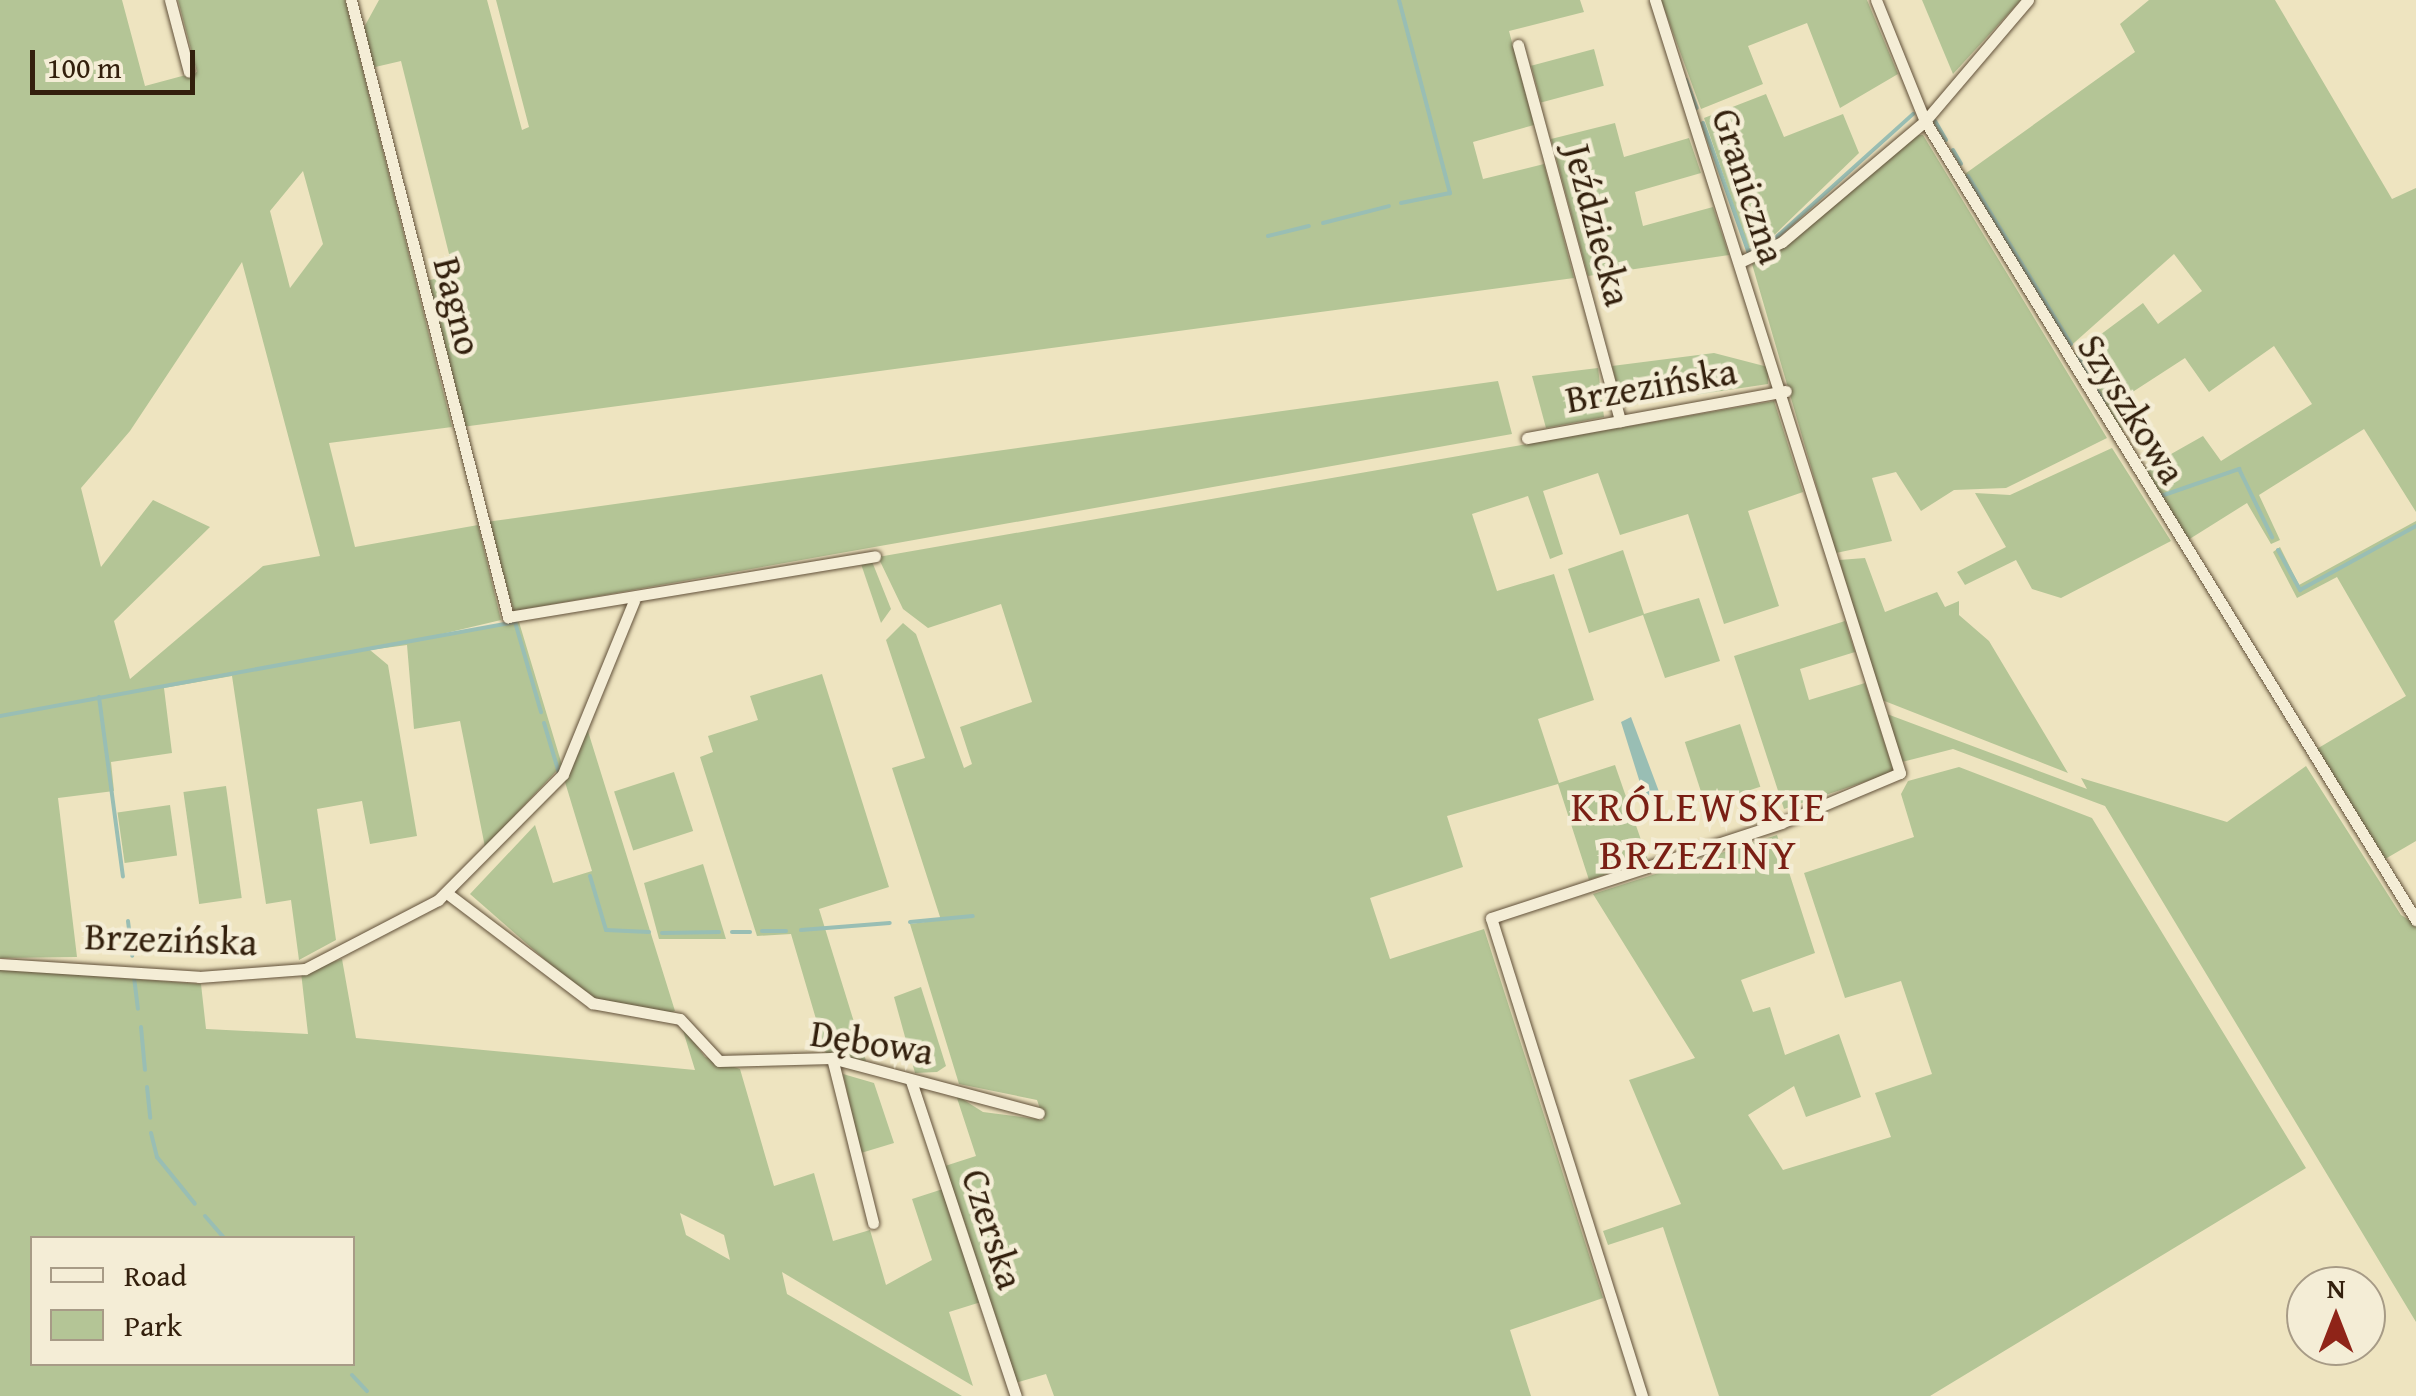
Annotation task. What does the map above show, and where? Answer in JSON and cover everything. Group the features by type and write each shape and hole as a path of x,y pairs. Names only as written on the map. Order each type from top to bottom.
{"street":[{"path":"170,0 189,72"},
{"name":"Bagno","path":"350,0 506,613 516,620 634,602"},
{"name":"Graniczna","path":"1642,1396 1490,918 1897,780 1786,391 1655,0"},
{"name":"Szyszkowa","path":"1876,0 1925,122 2416,920"},
{"path":"1742,261 1782,242 1925,122 2028,0"},
{"name":"Jeździecka","path":"1518,45 1620,421"},
{"name":"Brzezińska","path":"1528,438 1786,391"},
{"path":"634,602 875,556"},
{"name":"Brzezińska","path":"0,964 199,978 305,968 448,894 563,774 634,602"},
{"name":"Dębowa","path":"448,894 592,1003 680,1019 719,1061 832,1058 1038,1113"},
{"path":"832,1058 873,1223"},
{"name":"Czerska","path":"910,1081 1016,1396"}],"green space":[{"path":"0,0 122,0 145,86 197,72 178,0 345,0 452,427 329,443 355,547 478,525 501,620 425,638 519,622 562,765 485,847 460,721 414,729 407,645 370,650 388,665 417,836 370,844 362,801 317,809 336,940 299,960 291,900 266,904 232,676 164,688 172,753 111,762 114,791 58,798 77,957 0,958","holes":["303,171 323,244 290,288 270,211","242,262 320,556 263,566 130,679 114,621 210,527 153,500 101,567 81,488 130,431"]},
{"path":"379,0 487,0 522,130 529,127 496,0 1580,0 1584,12 1509,31 1534,125 1473,142 1483,179 1544,164 1574,278 462,427 426,281 454,274 401,61 371,68 362,31"},
{"path":"1661,0 1867,0 1898,74 1840,108 1807,23 1748,46 1763,84 1701,109"},
{"path":"1922,0 2021,0 1953,74"},
{"path":"2149,0 2275,0 2392,199 2416,188 2416,512 2364,429 2259,495 2280,540 2271,544 2247,503 2188,540 2141,471 2203,436 2221,461 2312,404 2274,346 2209,392 2185,358 2114,404 2127,426 2117,435 2069,358 2143,303 2158,324 2202,291 2174,254 2066,350 1962,176 2135,52 2120,24"},
{"path":"1594,49 1604,86 1541,103 1531,66"},
{"path":"1766,94 1784,137 1843,114 1859,153 1767,242 1748,248 1704,118"},
{"path":"1615,123 1624,157 1689,138 1701,173 1635,192 1643,226 1713,207 1729,255 1588,276 1551,139"},
{"path":"1913,135 1923,135 2107,438 2006,488 1954,490 1921,511 1896,472 1872,478 1892,541 1836,553 1752,264"},
{"path":"1714,353 1768,367 1768,384 1622,406 1612,366"},
{"path":"1598,368 1604,417 1546,428 1532,376"},
{"path":"1498,381 1512,434 514,611 486,522"},
{"path":"1774,401 1803,492 1748,511 1779,606 1724,624 1688,514 1620,535 1598,473 1543,491 1563,554 1550,559 1528,496 1472,514 1497,591 1554,574 1594,700 1538,719 1559,783 1615,765 1648,860 1589,880 1558,784 1447,816 1463,867 1370,898 1390,959 1484,929 1603,1298 1510,1330 1531,1396 1054,1396 1046,1374 1015,1383 945,1166 976,1156 956,1095 983,1112 1044,1120 1037,1100 959,1084 910,924 941,920 892,768 925,758 886,640 903,623 916,634 964,768 972,764 960,727 1032,702 1001,604 928,628 903,609 878,557"},
{"path":"2112,448 2171,541 2061,598 2032,589 2016,560 1965,585 1957,572 2006,547 1975,493 2010,495"},
{"path":"2416,521 2416,841 2380,862 2315,750 2406,696 2337,577 2297,598 2273,552 2280,547 2299,585"},
{"path":"1623,550 1644,614 1699,598 1720,661 1665,678 1643,615 1589,633 1568,569"},
{"path":"1865,558 1885,612 1937,592 1945,607 1959,601 1959,615 1989,641 2068,773 1882,700 1839,560"},
{"path":"871,559 891,609 881,623 860,561"},
{"path":"1845,621 1855,652 1800,669 1809,700 1865,683 1894,772 1784,809 1734,656"},
{"path":"822,674 889,887 819,909 867,1064 826,1053 791,934 757,936 700,757 713,752 708,736 758,720 750,696"},
{"path":"1887,714 2087,789 2081,778 2227,822 2306,766 2401,915 2416,924 2416,1322 2386,1266 2382,1266 2105,806 1953,749 1902,762"},
{"path":"1740,724 1760,787 1705,805 1685,742"},
{"path":"587,728 675,1011 670,1013 591,1000 470,894 535,825 553,883 592,871 565,782"},
{"path":"1959,767 2092,818 2306,1168 1930,1396 1719,1396 1663,1227 1608,1245 1603,1231 1681,1204 1629,1080 1695,1058 1593,894 1777,835 1815,953 1741,980 1753,1012 1770,1007 1785,1055 1839,1034 1861,1097 1806,1117 1794,1086 1748,1115 1783,1170 1891,1137 1875,1093 1932,1074 1901,981 1845,998 1804,873 1914,837 1901,794 1908,781"},
{"path":"674,772 693,831 633,850 614,791"},
{"path":"226,786 242,898 199,904 183,792"},
{"path":"170,805 177,856 125,863 118,812"},
{"path":"703,864 726,939 659,939 644,883"},
{"path":"342,959 356,1038 695,1070 681,1024 705,1057 740,1069 774,1186 814,1173 833,1241 870,1230 886,1285 932,1260 912,1199 943,1189 981,1302 949,1312 973,1386 782,1272 787,1294 962,1396 0,1396 0,969 201,984 206,1029 308,1034 301,972","holes":["680,1213 724,1235 730,1260 686,1235"]},
{"path":"921,987 946,1066 937,1072 915,1073 894,997"},
{"path":"843,1074 874,1083 894,1143 861,1153"}],"water":[{"path":"1631,717 1661,797 1656,803 1646,802 1621,722"}],"waterway":[{"path":"1399,0 1450,193 1401,203"},
{"path":"1686,80 1697,108"},
{"path":"1772,241 1913,114"},
{"path":"1935,121 1946,140"},
{"path":"1703,123 1748,251 1759,247"},
{"path":"1953,150 1961,164"},
{"path":"1968,176 2071,344"},
{"path":"1323,223 1389,206"},
{"path":"1268,236 1309,226"},
{"path":"2078,357 2104,402"},
{"path":"2161,496 2239,469 2272,537"},
{"path":"2278,550 2300,590 2416,526"},
{"path":"0,716 515,622 541,712"},
{"path":"99,697 123,876"},
{"path":"544,723 559,773"},
{"path":"590,876 606,930 649,932"},
{"path":"910,922 973,916"},
{"path":"128,921 132,956"},
{"path":"801,930 890,923"},
{"path":"762,931 786,931"},
{"path":"662,933 719,932"},
{"path":"732,932 750,932"},
{"path":"134,977 138,1009"},
{"path":"141,1027 145,1070"},
{"path":"147,1087 150,1118"},
{"path":"151,1133 157,1157 195,1204"},
{"path":"205,1216 222,1236"},
{"path":"352,1375 367,1391"}],"district":[{"name":"KRÓLEWSKIE BRZEZINY","path":"1699,830"}]}
